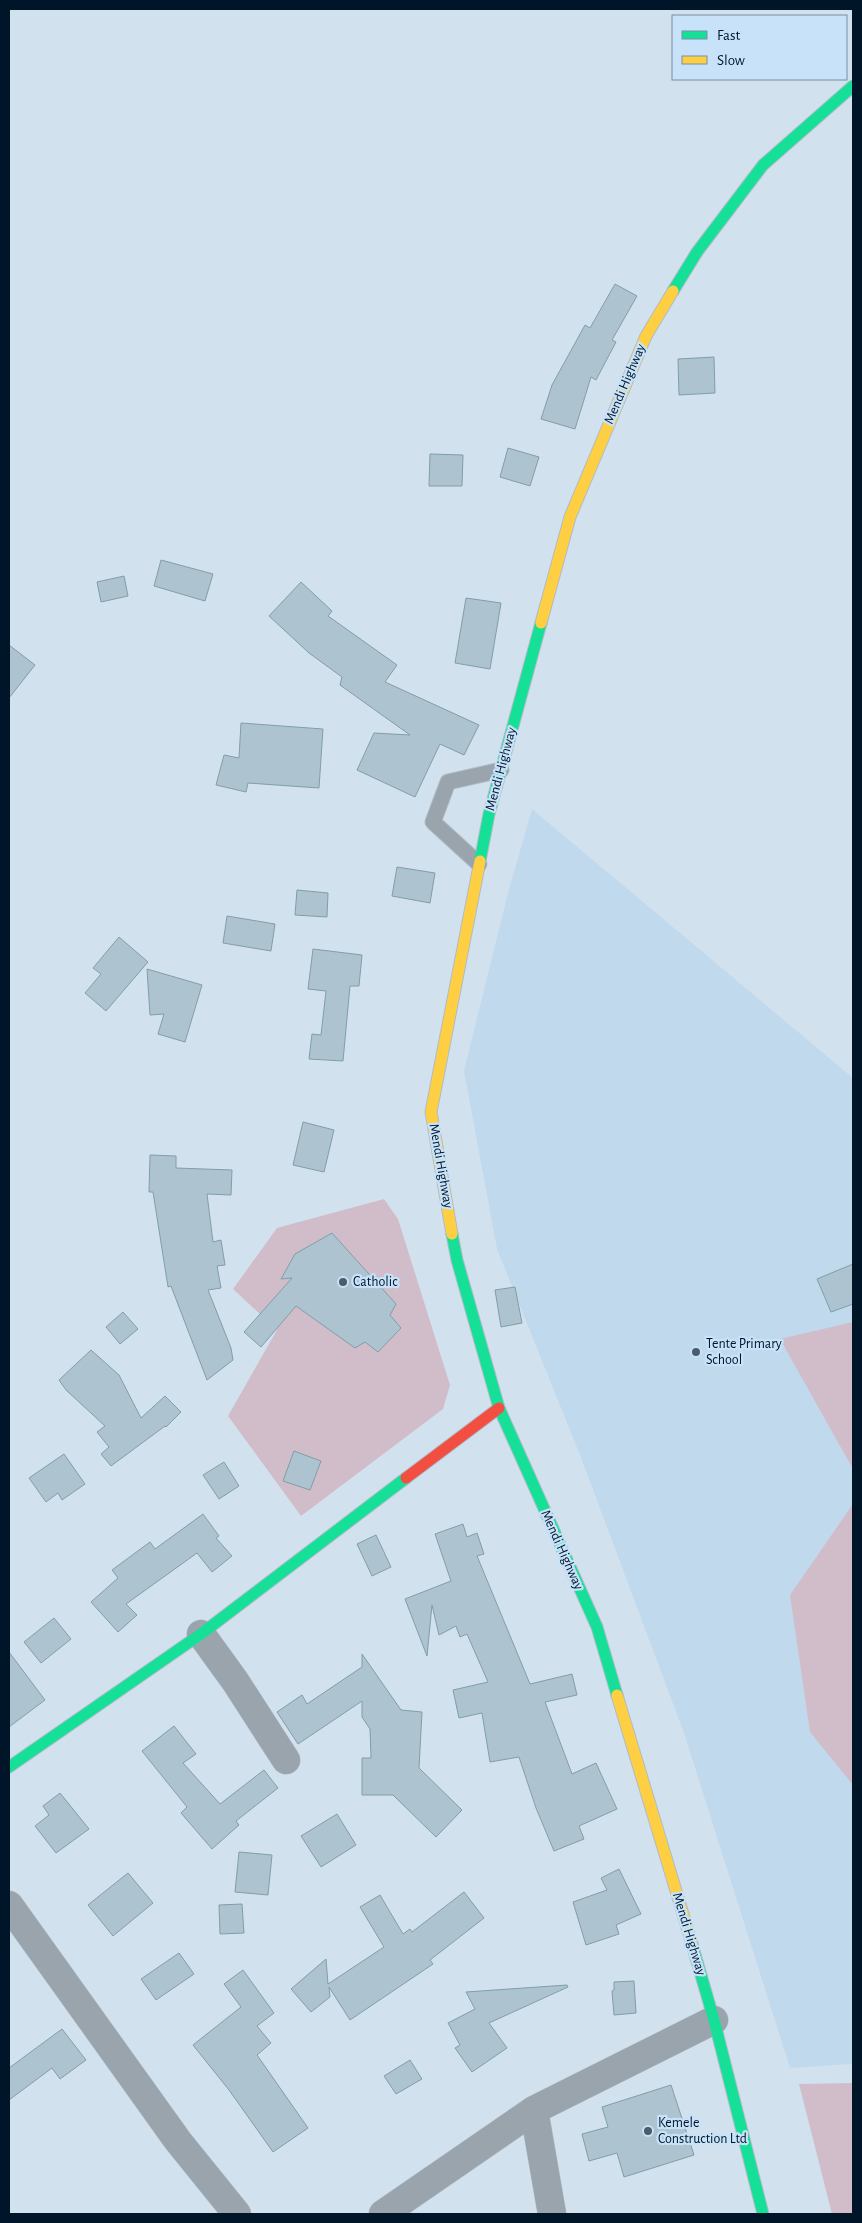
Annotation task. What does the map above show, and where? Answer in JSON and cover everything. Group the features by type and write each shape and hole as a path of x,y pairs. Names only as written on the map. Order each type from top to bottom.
{"main road":[{"name":"Mendi Highway","path":"763,2214 714,2020 597,1627 499,1408 458,1260 431,1112 489,814 570,517 646,336 697,252 763,165 853,86"},
{"path":"9,1768 201,1634 499,1408"}],"street":[{"path":"201,1634 235,1681 286,1760"},
{"path":"9,1905 178,2141 237,2214"},
{"path":"383,2214 534,2110 714,2020"},
{"path":"534,2110 552,2214"}],"lane":[{"path":"479,864 433,822 448,782 501,770"}],"shaded area":[{"name":"Tente Primary School","path":"532,809 853,1078 853,2064 790,2068 684,1733 580,1455 497,1249 464,1071 508,893"},
{"path":"384,1199 398,1219 450,1385 443,1409 301,1516 228,1416 277,1330 233,1289 277,1228"},
{"path":"853,1322 853,1469 780,1339"},
{"path":"853,1504 853,1785 810,1732 790,1595"},
{"path":"853,2083 853,2214 832,2214 799,2084"}],"building":[{"path":"615,284 637,296 612,340 616,342 596,380 591,377 575,429 541,419 552,385 585,325 590,328"},
{"path":"714,357 715,393 679,395 678,359"},
{"path":"508,448 539,457 530,486 500,477"},
{"path":"430,454 463,455 462,486 429,486"},
{"path":"161,560 213,574 205,601 154,586"},
{"path":"124,576 128,596 101,602 97,582"},
{"path":"301,582 332,611 328,616 397,665 385,682 479,725 464,755 440,744 415,797 357,770 374,733 410,735 340,685 342,677 309,653 269,616"},
{"path":"466,598 501,603 490,669 455,663"},
{"path":"9,645 35,665 9,698"},
{"path":"241,723 323,729 319,788 248,783 246,792 216,785 224,755 239,758"},
{"path":"397,867 435,873 430,903 392,896"},
{"path":"297,890 328,893 327,917 295,915"},
{"path":"227,916 275,924 271,951 223,943"},
{"path":"119,937 148,962 106,1011 85,993 101,974 93,968"},
{"path":"313,949 362,955 359,986 350,986 343,1061 309,1059 312,1034 321,1035 326,991 308,989"},
{"path":"147,969 202,985 185,1042 158,1034 164,1014 150,1015"},
{"path":"303,1122 334,1130 324,1172 293,1165"},
{"path":"150,1155 176,1156 176,1168 232,1170 231,1195 207,1194 213,1242 221,1240 225,1265 217,1266 221,1288 208,1290 231,1348 233,1360 207,1380 171,1286 168,1287 153,1192 149,1192"},
{"path":"332,1233 396,1304 390,1315 401,1328 378,1352 365,1342 355,1348 296,1306 261,1347 244,1332 292,1278 281,1279 295,1254"},
{"path":"853,1264 853,1304 831,1312 817,1279"},
{"path":"515,1287 522,1323 501,1327 495,1290"},
{"path":"123,1312 138,1329 120,1344 106,1327"},
{"path":"91,1350 119,1375 141,1418 165,1396 181,1412 166,1427 111,1466 101,1454 109,1447 97,1432 105,1426 66,1390 59,1380"},
{"path":"294,1451 321,1461 310,1490 283,1481"},
{"path":"64,1454 85,1484 62,1500 58,1493 46,1502 29,1478"},
{"path":"224,1462 239,1486 219,1499 203,1475"},
{"path":"203,1514 219,1536 216,1538 232,1556 212,1572 197,1553 126,1604 137,1615 118,1632 91,1602 118,1578 112,1570 150,1542 155,1549"},
{"path":"463,1524 467,1537 477,1533 484,1554 477,1556 530,1684 572,1674 577,1695 545,1702 572,1774 596,1763 617,1809 579,1826 584,1839 554,1851 536,1808 519,1757 490,1762 482,1713 459,1718 453,1690 488,1682 467,1634 460,1637 456,1626 439,1635 432,1605 427,1656 405,1599 451,1581 435,1534"},
{"path":"376,1535 391,1567 372,1576 357,1544"},
{"path":"54,1618 71,1639 41,1663 24,1642"},
{"path":"9,1652 45,1700 9,1727"},
{"path":"362,1654 401,1710 422,1712 419,1768 462,1810 436,1837 393,1795 362,1795 362,1758 371,1758 370,1729 362,1717 362,1701 298,1744 277,1712 302,1695 307,1704 362,1667"},
{"path":"174,1726 196,1754 183,1763 220,1804 264,1770 278,1788 236,1821 239,1825 212,1849 181,1813 187,1807 142,1751"},
{"path":"60,1793 89,1829 56,1853 35,1826 49,1815 43,1806"},
{"path":"337,1814 356,1845 321,1867 301,1836"},
{"path":"239,1852 272,1855 268,1895 235,1892"},
{"path":"619,1869 641,1914 616,1925 619,1934 586,1945 573,1902 607,1890 601,1878"},
{"path":"128,1873 153,1903 113,1936 88,1905"},
{"path":"464,1892 484,1918 430,1960 433,1964 350,2020 329,1987 330,1997 311,2012 291,1989 326,1959 328,1984 384,1947 360,1907 380,1895 403,1934 410,1929 412,1932"},
{"path":"242,1904 244,1933 220,1934 219,1905"},
{"path":"179,1953 194,1974 156,2000 141,1979"},
{"path":"243,1970 274,2013 257,2026 271,2043 257,2055 308,2128 273,2152 229,2090 193,2045 241,2007 224,1984"},
{"path":"634,1981 636,2013 614,2015 612,1991 614,1990 614,1982"},
{"path":"567,1985 568,1987 489,2023 507,2048 472,2072 455,2048 460,2045 448,2023 475,2009 466,1992"},
{"path":"62,2029 86,2060 60,2079 52,2068 9,2100 9,2068"},
{"path":"410,2060 422,2079 396,2094 384,2076"},
{"name":"Kemele Construction Ltd","path":"671,2085 694,2155 624,2177 617,2153 589,2161 582,2134 608,2127 602,2107"}],"traffic: fast":[{"path":"673,291 697,252 763,165 853,86"},
{"path":"480,861 489,814 541,623"},
{"path":"452,1234 457,1260 499,1408 597,1627 617,1695"},
{"path":"9,1767 201,1634 406,1478"},
{"path":"692,1944 714,2020 763,2214"}],"traffic: slow":[{"path":"541,623 570,517 646,336 673,291"},
{"path":"452,1234 431,1112 480,861"},
{"path":"617,1695 692,1944"}],"traffic: jam":[{"path":"406,1478 499,1408"}],"place":[{"name":"Catholic","path":"343,1282"},
{"name":"Tente Primary School","path":"696,1352"},
{"name":"Kemele Construction Ltd","path":"648,2131"}]}
